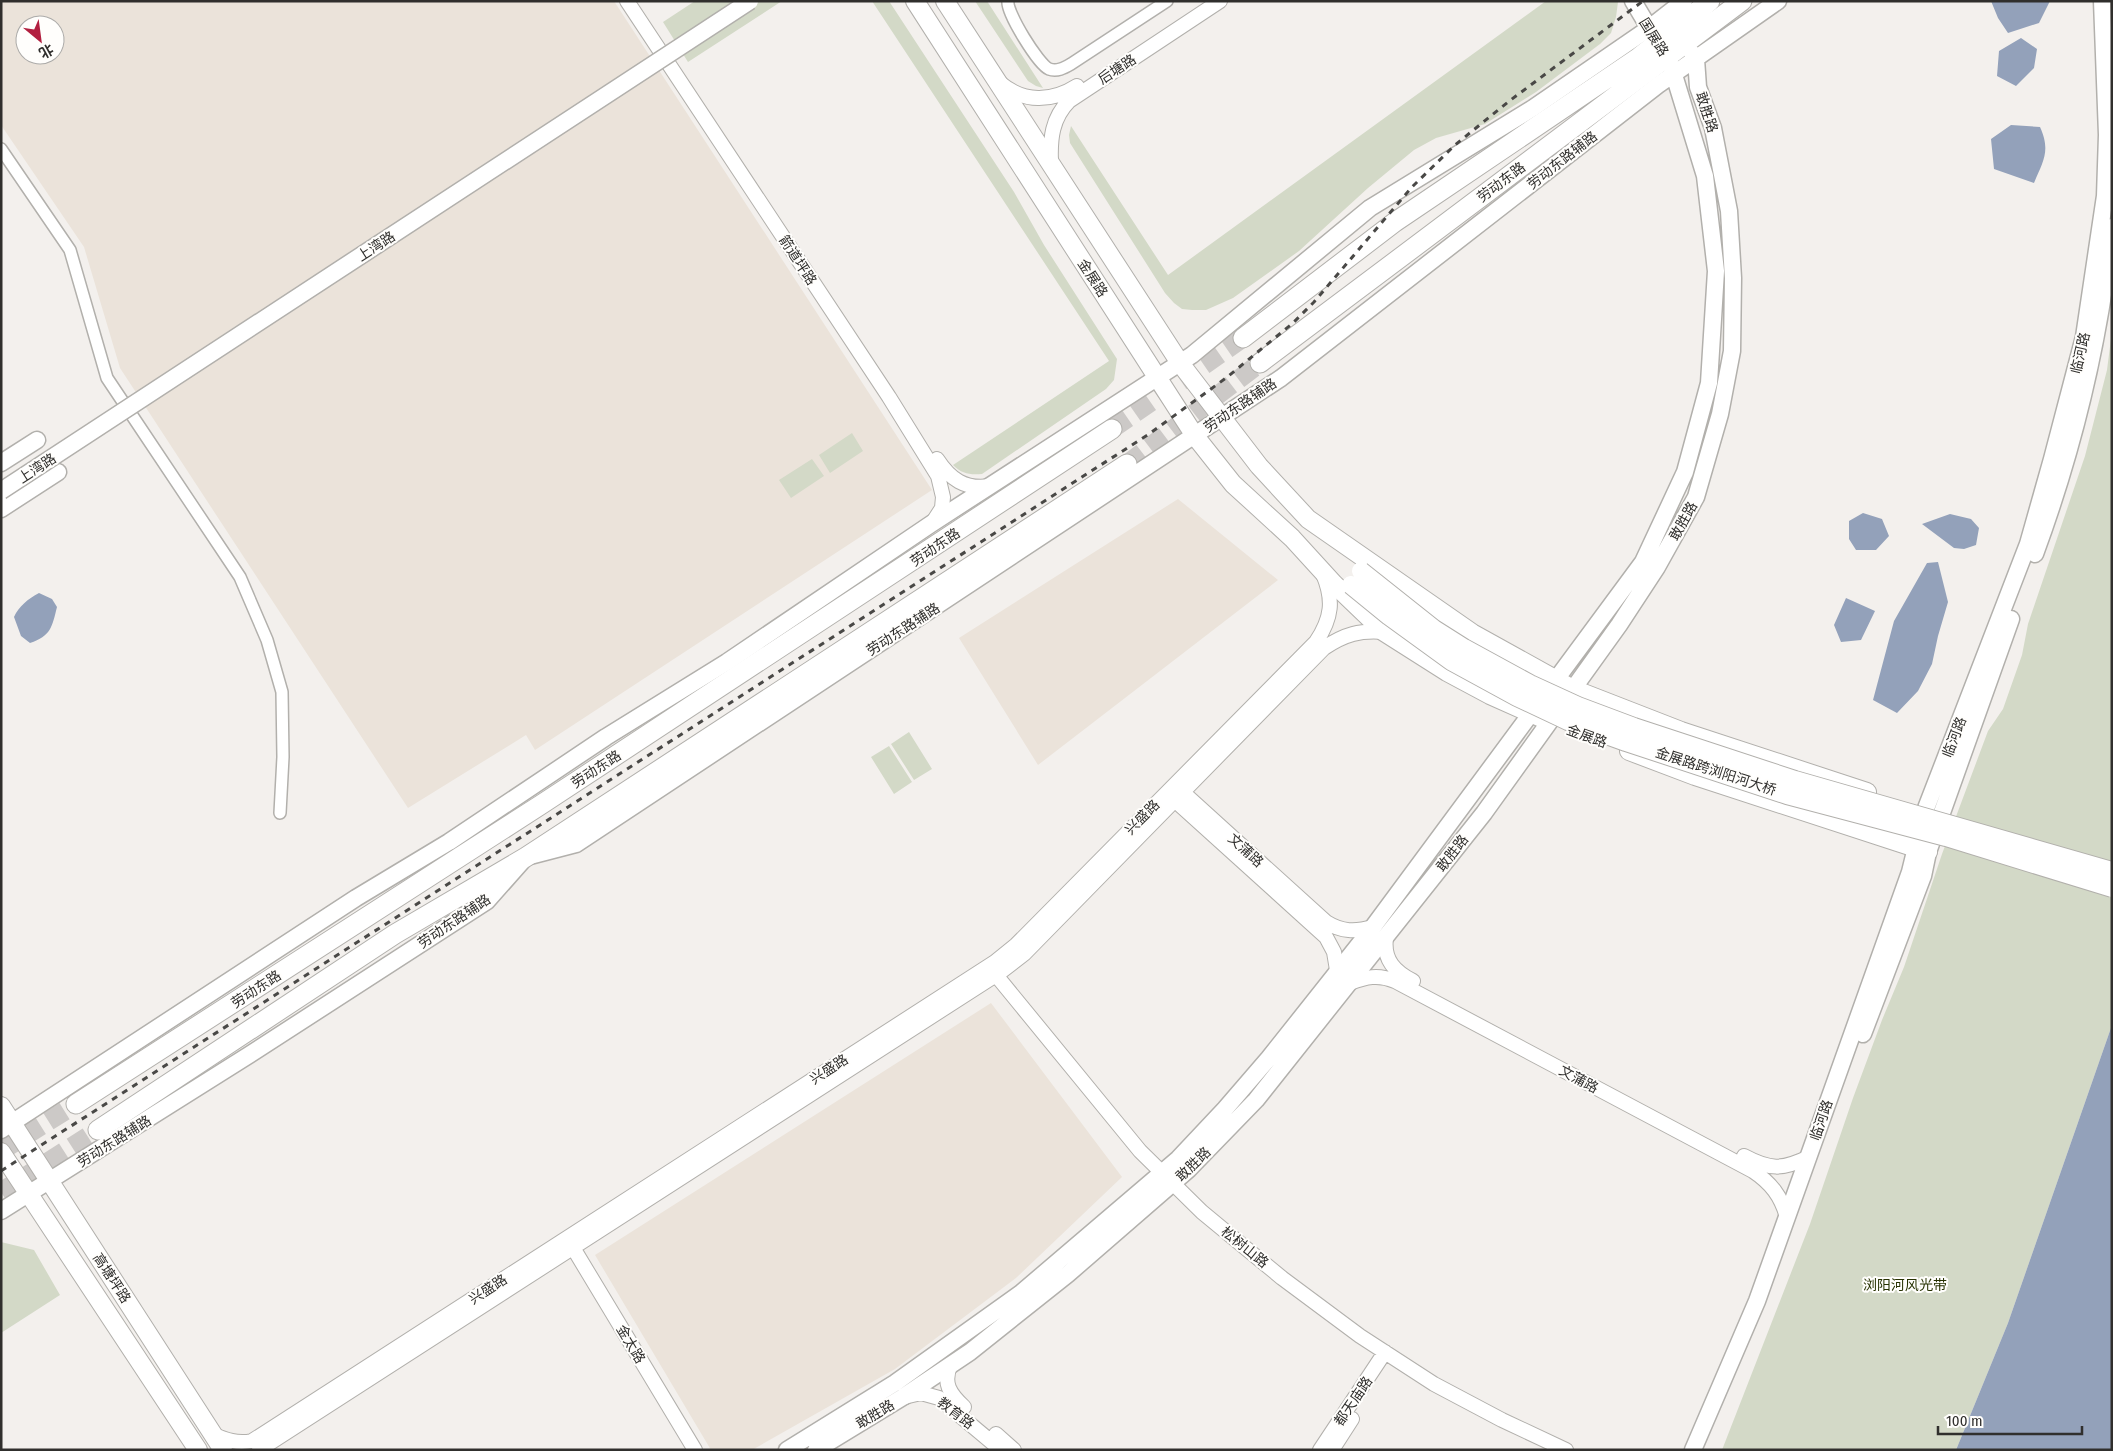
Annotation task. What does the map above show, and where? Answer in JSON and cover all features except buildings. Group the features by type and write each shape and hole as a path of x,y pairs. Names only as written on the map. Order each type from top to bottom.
{"highway":[{"name":"劳动东路","path":"1260,363 1662,50 1669,14 1710,1"},
{"name":"劳动东路","path":"1243,338 1396,222 1662,50 1691,52 1742,1"},
{"name":"劳动东路","path":"76,1104 542,804 1112,429"},
{"path":"98,1130 395,934 526,857 1127,464"}],"main road":[{"name":"上湾路","path":"1,478 730,1"},
{"name":"上湾路","path":"1,491 750,1"},
{"name":"金展路","path":"916,1 1195,436 1233,484 1292,538 1322,571 1384,632 1447,672 1490,695 1541,718 1694,776 1921,850"},
{"name":"金展路","path":"945,1 1180,363 1259,466 1308,519 1356,578"},
{"name":"国展路","path":"1633,1 1662,50"},
{"path":"1669,14 1684,1"},
{"path":"1691,52 1778,1"},
{"name":"临河路","path":"1693,1450 1757,1301 1910,872 1921,850 2028,544 2052,460 2084,338 2105,196 2107,116 2102,1"},
{"name":"国展路","path":"1669,14 1691,52"},
{"path":"7,1127 356,898 449,842 606,736 727,662 931,524 1192,355 1370,208 1533,108 1662,50"},
{"name":"劳动东路辅路","path":"1,1211 249,1055 487,901 526,857 576,844 1281,378 1662,50"},
{"name":"敢胜路","path":"1541,718 1557,680 1643,562 1685,472 1709,383 1716,271 1705,176 1662,50"},
{"name":"敢胜路","path":"787,1450 895,1382 1021,1293 1163,1181 1189,1169 1256,1100 1350,983 1380,932 1541,718 1573,689 1619,625 1657,567 1696,497 1720,414 1732,350 1733,278 1729,211 1713,128 1698,87 1691,52"},
{"name":"临河路","path":"1933,813 2044,530 2070,445 2097,340 2112,228"},
{"name":"上湾路","path":"1,463 37,440"},
{"name":"上湾路","path":"1,509 58,472"},
{"name":"金展路","path":"1308,519 1472,633 1573,689 1681,732 1933,813"},
{"name":"金展路","path":"1292,538 1356,578"},
{"name":"金展路跨浏阳河大桥","path":"1356,578 1464,648 1530,684 1578,706 1626,724 1795,780 2112,871"},
{"name":"金展路跨浏阳河大桥","path":"1356,578 1403,627 1451,661 1517,698 1568,721 1787,795 1946,838 2112,888"},
{"path":"449,842 542,804"},
{"name":"临河路","path":"1705,1450 1739,1372 1783,1257 1923,876 1921,850"},
{"name":"敢胜路","path":"816,1450 903,1397 970,1352 1068,1274 1163,1181 1178,1159 1269,1058 1337,970 1380,932"},
{"name":"高塘坪路","path":"1,1106 7,1127 49,1181 223,1450"},
{"name":"高塘坪路","path":"1,1152 195,1447"}],"street":[{"name":"箭道坪路","path":"628,1 889,397 938,476 943,497 942,508 931,524"},
{"name":"箭道坪路","path":"637,1 945,471 951,478 970,487 990,486"},
{"path":"1008,1 1012,18 1041,62 1051,70 1057,70 1071,64 1167,1"},
{"name":"后塘路","path":"998,81 1010,90 1028,97 1044,99 1062,94 1205,1"},
{"name":"后塘路","path":"1051,162 1053,127 1062,108 1069,100 1220,1"},
{"path":"1,149 70,250 107,378 240,577 249,596 267,640 282,692 283,757 280,812"},
{"name":"兴盛路","path":"1175,792 1316,642 1329,620 1330,609 1328,586 1322,571"},
{"name":"兴盛路","path":"212,1434 232,1442 252,1441 566,1245 989,973 1324,648 1349,633 1365,630 1384,632"},
{"name":"文蒲路","path":"1175,792 1326,922 1336,928 1349,931 1380,932 1388,960 1402,975 1758,1164 1779,1168 1790,1166 1808,1157"},
{"name":"文蒲路","path":"1175,792 1326,937 1334,952 1337,970"},
{"name":"松树山路","path":"989,973 1196,1218 1277,1284 1355,1343 1387,1358 1502,1420 1566,1450"},
{"name":"文蒲路","path":"1350,983 1365,977 1374,976 1395,981 1753,1171 1774,1188 1784,1206 1787,1217"},
{"name":"兴盛路","path":"259,1450 566,1245"},
{"name":"金太路","path":"566,1245 686,1450"},
{"name":"金太路","path":"566,1245 695,1450"},
{"name":"松树山路","path":"1387,1358 1429,1391 1548,1450"},
{"name":"都天庙路","path":"1320,1450 1387,1358"},
{"name":"都天庙路","path":"1332,1450 1387,1358"},
{"name":"教育路","path":"951,1364 946,1379 950,1393 1014,1450"},
{"name":"教育路","path":"903,1397 921,1393 939,1398 1001,1450"}],"shaded area":[{"path":"1,1 614,1 932,490 535,750 526,735 408,808 120,368 84,247 1,125"},
{"path":"1178,499 1278,580 1038,765 959,638"},
{"path":"991,1003 1122,1177 1016,1278 895,1369 752,1450 711,1450 595,1255"}],"green space":[{"path":"695,1 782,1 688,62 663,22"},
{"path":"872,1 889,1 1014,192 1044,245 1117,359 1114,380 1106,389 982,474 966,473 953,465 1109,361"},
{"path":"975,1 987,1 1043,88 1028,81"},
{"path":"1546,1 1618,2 1611,33 1600,44 1536,92 1485,124 1436,138 1414,150 1368,188 1299,251 1233,298 1206,310 1182,309 1165,293 1070,143 1071,126 1168,275"},
{"name":"浏阳河风光带","path":"2112,331 2112,1025 2008,1323 1956,1450 1722,1450 1810,1224 1853,1098 1904,967 1942,854 1988,731 2003,709 2022,655 2028,624 2085,456 2107,370"},
{"path":"852,433 863,451 830,473 819,455"},
{"path":"812,459 824,476 791,498 779,480"},
{"path":"909,732 932,769 914,780 891,744"},
{"path":"889,746 912,782 894,794 871,757"},
{"path":"1,1242 34,1250 60,1295 1,1333"}],"water":[{"path":"1991,1 2050,1 2039,23 2008,33 1998,18"},
{"path":"2021,38 2037,49 2034,68 2016,86 1997,76 1999,51"},
{"path":"2011,125 2040,127 2045,143 2045,156 2034,183 1994,169 1991,139"},
{"path":"1863,513 1882,519 1889,536 1876,550 1856,550 1849,539 1849,521"},
{"path":"1950,514 1971,519 1979,528 1976,545 1964,549 1954,548 1922,524"},
{"path":"1938,562 1948,602 1932,664 1918,691 1897,713 1873,700 1894,621 1927,563"},
{"path":"39,593 52,599 57,607 50,630 42,637 30,643 21,636 14,617 24,603"},
{"path":"1846,598 1875,611 1861,640 1841,642 1834,625"},
{"path":"2112,1025 2112,1450 1956,1450 2008,1323"}],"tunnel":[{"path":"1112,429 1243,338"},
{"path":"1127,464 1260,363"},
{"path":"1,1151 76,1104"},
{"path":"1,1192 98,1130"}],"railway":[{"path":"1,1171 1149,434 1226,378 1293,323 1314,302 1412,187 1455,145 1508,102 1643,1"}]}
